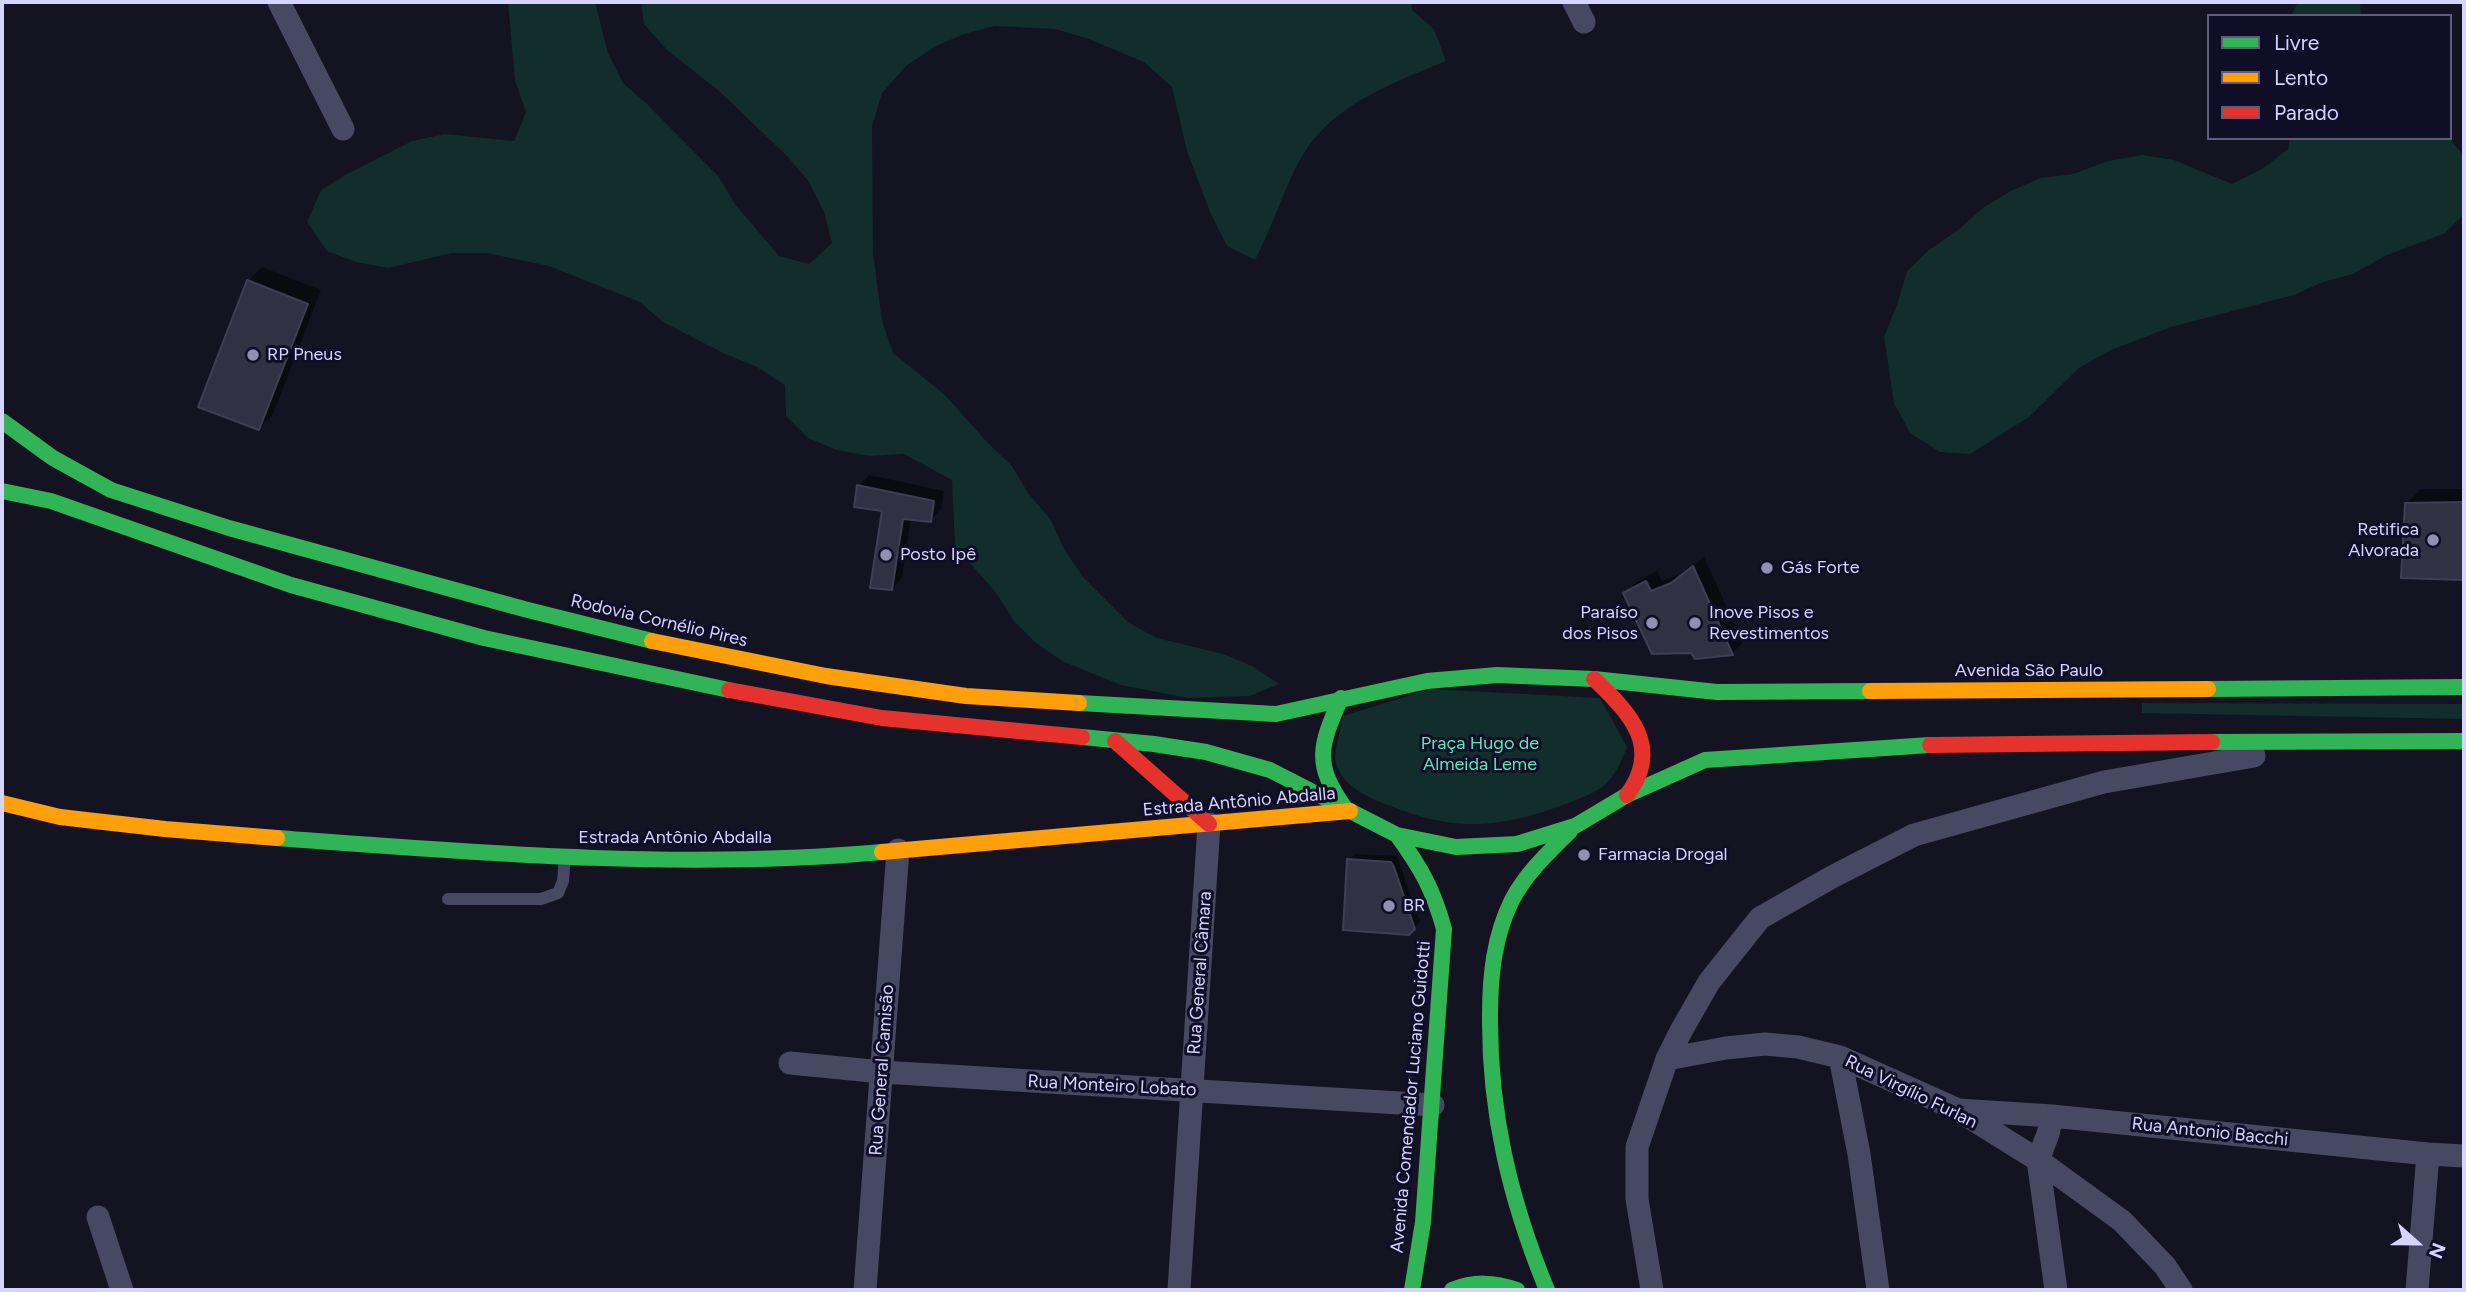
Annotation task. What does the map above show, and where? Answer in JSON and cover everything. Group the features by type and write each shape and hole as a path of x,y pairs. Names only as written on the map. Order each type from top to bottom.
{"main road":[{"name":"Rodovia Cornélio Pires","path":"2,421 53,458 111,490 229,528 658,643 826,676 966,696 1276,714 1427,681 1485,676 1594,679"},
{"path":"2,491 51,502 291,585 484,638 605,665 881,718 1206,752 1270,770 1397,835 1456,847 1517,844 1575,826"},
{"path":"1594,679 1624,709 1636,726 1645,751 1641,774 1627,795"},
{"name":"Avenida São Paulo","path":"1594,679 1717,692 2464,687"},
{"path":"1341,698 1327,729 1322,750 1330,790 1348,810"},
{"path":"1115,741 1209,824"},
{"path":"1547,1290 1527,1244 1504,1164 1490,1077 1490,992 1498,940 1511,900 1534,866 1575,826 1627,795 1705,760 1952,744 2464,741"},
{"name":"Estrada Antônio Abdalla","path":"2,803 60,817 165,829 520,856 565,857 826,857 1348,810"},
{"name":"Avenida Comendador Luciano Guidotti","path":"1397,835 1420,866 1435,897 1444,929 1423,1222 1412,1290"},
{"path":"1452,1290 1464,1285 1489,1282 1517,1290"}],"street":[{"path":"279,2 343,129"},
{"path":"1652,1290 1637,1199 1637,1147 1667,1059 1709,982 1760,918 1914,835 2104,782 2333,741"},
{"name":"Rua General Câmara","path":"1179,1290 1209,824"},
{"name":"Rua General Camisão","path":"865,1290 898,850"},
{"name":"Rua Virgílio Furlan","path":"1667,1059 1765,1044 1798,1047 1840,1057 1956,1109 2038,1160 2122,1221 2165,1266 2181,1290"},
{"path":"1840,1057 1859,1154 1878,1290"},
{"name":"Rua Monteiro Lobato","path":"790,1063 882,1072 1433,1105"},
{"name":"Rua Antonio Bacchi","path":"1956,1109 2464,1156"},
{"path":"2052,1116 2038,1160 2056,1290"},
{"path":"2417,1290 2428,1154"},
{"path":"98,1217 122,1290"}],"lane":[{"path":"448,899 541,899 558,893 563,881 565,857"}],"green space":[{"path":"508,2 595,2 608,53 623,83 719,177 735,204 779,256 809,264 832,243 824,212 809,182 788,157 719,91 667,50 644,24 641,2 1411,2 1412,10 1434,29 1446,61 1372,94 1354,104 1323,129 1302,156 1255,260 1227,246 1210,212 1187,151 1172,87 1144,62 1086,38 1055,29 995,26 964,34 936,46 907,65 882,93 872,126 873,253 882,321 893,353 945,395 1012,466 1028,493 1051,520 1064,549 1083,577 1129,623 1157,638 1223,654 1252,666 1279,684 1250,696 1188,698 1121,685 1062,661 1036,643 1014,621 997,594 955,546 952,480 904,454 869,456 837,450 808,438 786,416 785,385 755,366 663,322 640,302 549,266 486,253 452,253 388,268 356,262 327,251 307,222 321,190 347,174 412,141 445,134 514,141 526,112 515,81"},
{"path":"2298,2 2360,2 2361,14 2292,14"},
{"path":"2290,140 2451,140 2464,156 2464,214 2445,233 2385,256 2353,274 2323,282 2294,295 2171,327 2111,350 2079,368 2029,417 1970,454 1940,452 1910,433 1894,403 1884,337 1907,271 1984,207 2040,178 2073,174 2108,161 2142,155 2174,160 2232,184 2262,169 2288,149"},
{"name":"Praça Hugo de Almeida Leme","path":"1430,689 1600,698 1627,747 1616,771 1602,787 1580,799 1539,813 1496,823 1476,824 1434,820 1412,814 1372,798 1350,785 1336,763 1336,747 1343,716"},
{"path":"2142,703 2464,704 2464,719 2142,713"}],"building":[{"name":"RP Pneus","path":"247,280 308,304 259,430 198,407"},
{"name":"Posto Ipê","path":"857,485 934,501 931,522 903,519 892,590 870,588 882,511 854,507"},
{"name":"Retifica Alvorada","path":"2464,502 2464,580 2401,578 2405,503"},
{"name":"Inove Pisos e Revestimentos","path":"1693,566 1733,655 1695,659 1691,653 1652,654 1623,593 1646,581 1651,591 1671,583"},
{"path":"1347,859 1391,862 1415,929 1409,935 1343,930"}],"traffic: fast":[{"path":"2,421 53,458 111,490 229,528 524,609 652,641"},
{"path":"2,491 51,501 291,585 484,638 729,690"},
{"path":"1079,703 1276,714 1427,681 1497,675 1594,679 1717,692 1870,691"},
{"path":"2208,689 2464,687"},
{"path":"1341,698 1328,729 1323,754 1328,779 1345,808"},
{"path":"1082,737 1206,752 1270,770 1397,835 1456,847 1517,844 1575,826 1627,795 1705,760 1930,745"},
{"path":"2212,742 2464,741"},
{"path":"1547,1290 1522,1223 1504,1155 1493,1086 1491,986 1497,942 1512,900 1531,872 1570,831"},
{"path":"1397,835 1425,879 1444,929 1423,1222 1412,1290"},
{"path":"277,838 504,854 655,859 731,860 882,852"},
{"path":"1452,1290 1484,1284 1517,1290"}],"traffic: slow":[{"path":"652,641 826,676 966,696 1079,703"},
{"path":"1870,691 2208,689"},
{"path":"2,803 60,817 277,838"},
{"path":"882,852 1350,811"}],"traffic: jam":[{"path":"1594,679 1630,718 1642,746 1642,761 1637,778 1627,795"},
{"path":"729,690 882,718 1082,737"},
{"path":"1115,741 1209,824"},
{"path":"1930,745 2212,742"}],"place":[{"name":"RP Pneus","path":"253,355"},
{"name":"Retifica Alvorada","path":"2433,540"},
{"name":"Posto Ipê","path":"886,555"},
{"name":"Gás Forte","path":"1767,568"},
{"name":"Paraíso dos Pisos","path":"1652,623"},
{"name":"Inove Pisos e Revestimentos","path":"1695,623"},
{"name":"Farmacia Drogal","path":"1584,855"},
{"name":"BR","path":"1389,906"}]}
